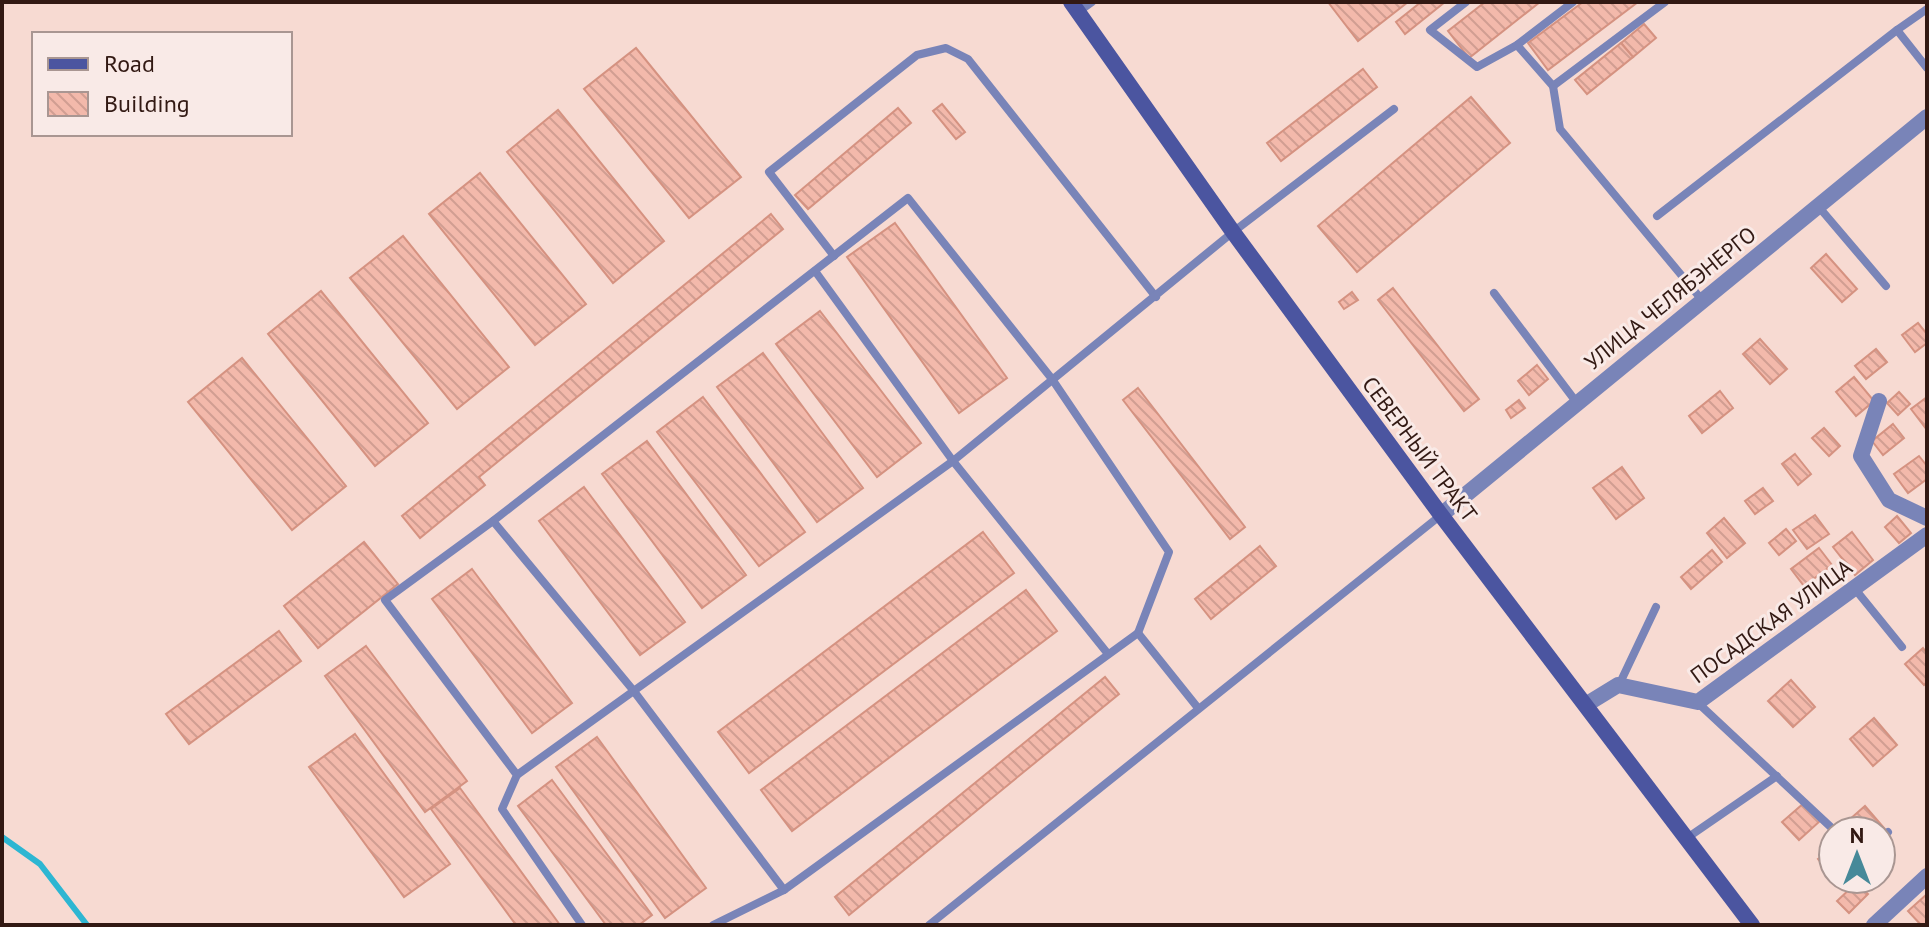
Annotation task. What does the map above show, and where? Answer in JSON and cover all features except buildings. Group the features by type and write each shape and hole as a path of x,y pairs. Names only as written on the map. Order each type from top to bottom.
{"main road":[{"name":"СЕВЕРНЫЙ ТРАКТ","path":"1081,5 1233,232 1441,515 1748,919 1759,925"}],"street":[{"name":"УЛИЦА ЧЕЛЯБЭНЕРГО","path":"1441,515 1927,117"},
{"path":"1879,401 1861,456 1889,500 1927,518"},
{"name":"ПОСАДСКАЯ УЛИЦА","path":"1618,685 1698,702 1927,535"},
{"path":"1587,704 1618,685"},
{"path":"1874,925 1927,876"}],"lane":[{"path":"1466,2 1430,30 1477,67 1517,45 1573,2"},
{"path":"1553,86 1665,2"},
{"path":"1657,216 1927,9"},
{"path":"1897,30 1927,68"},
{"path":"1517,45 1553,86 1560,129 1702,300"},
{"path":"834,256 769,172 917,55 946,48 968,59 1156,297"},
{"path":"582,925 502,809 517,775 953,461 1233,232 1394,109"},
{"path":"517,775 385,600 493,521 908,198 1052,379 1169,552 1138,633 784,890 713,925"},
{"path":"1818,205 1886,286"},
{"path":"815,271 953,461 1108,654"},
{"path":"1494,293 1577,403"},
{"path":"929,925 1441,515"},
{"path":"493,521 633,690 784,890"},
{"path":"1855,589 1902,647"},
{"path":"1618,685 1656,607"},
{"path":"1138,633 1198,708"},
{"path":"1698,702 1818,815"},
{"path":"1687,838 1777,776"}],"waterway":[{"path":"2,837 40,864 87,925"}]}
